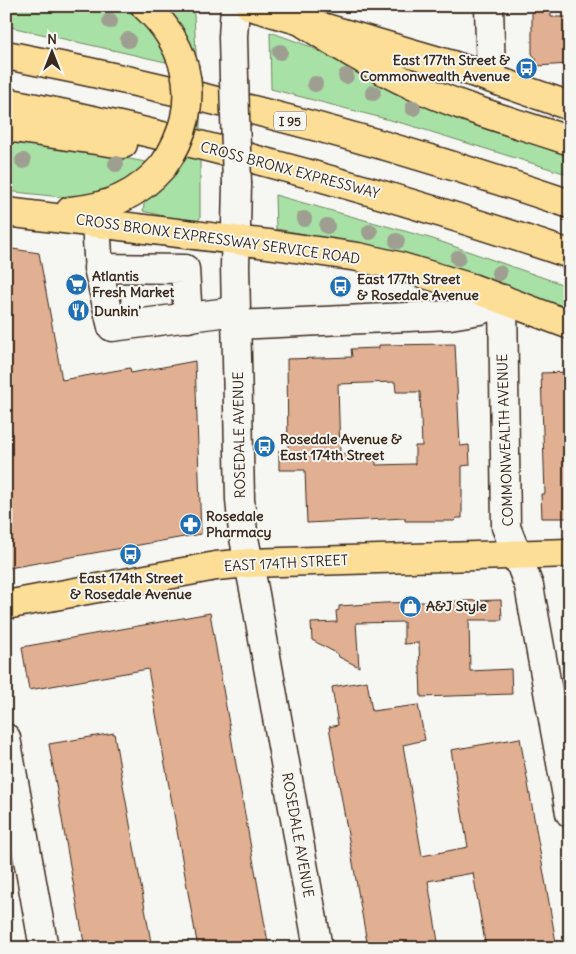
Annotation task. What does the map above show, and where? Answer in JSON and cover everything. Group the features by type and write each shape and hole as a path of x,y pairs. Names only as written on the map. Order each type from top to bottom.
{"main road":[{"path":"6,212 55,212 101,206 131,194 163,166 176,143 185,116 188,90 184,67 170,34 146,6"},
{"path":"250,6 491,77 570,106"},
{"path":"296,18 353,54 413,85 570,141"},
{"name":"I 95","path":"6,55 133,82 296,122 412,154 570,204"},
{"name":"CROSS BRONX EXPRESSWAY","path":"6,102 118,126 312,175 412,203 570,254"},
{"path":"6,127 42,131 312,175"},
{"name":"CROSS BRONX EXPRESSWAY SERVICE ROAD","path":"6,212 236,240 330,253 398,266 472,288 570,325"},
{"name":"EAST 174TH STREET","path":"6,605 216,566 249,563 570,553"}],"street":[{"name":"ROSEDALE AVENUE","path":"235,6 233,37 237,185 236,318 240,499 243,534 318,948"},
{"path":"489,6 491,77"},
{"path":"96,223 98,268 112,327 188,318 450,316 480,310 503,299"},
{"path":"98,268 185,269 188,318"},
{"name":"COMMONWEALTH AVENUE","path":"503,299 506,527 529,586 570,814"},
{"path":"6,738 44,948"}],"green space":[{"path":"6,6 122,6 142,21 161,44 170,63 6,26"},
{"path":"164,6 182,6 191,9 194,15 197,73 194,54 185,31 165,10"},
{"path":"270,32 309,46 363,75 445,112 570,157 570,175 409,125 271,89"},
{"path":"200,110 200,218 195,224 143,211 145,198 162,188 183,162"},
{"path":"6,143 61,148 151,163 144,170 104,193 70,198 6,191"},
{"path":"275,195 433,239 570,287 570,312 462,270 356,243 276,229"}],"building":[{"path":"532,6 551,6 551,17 570,17 570,64 536,66 536,58 532,54"},
{"path":"6,248 39,253 62,380 130,368 131,373 195,361 201,534 9,568 6,552"},
{"path":"455,344 460,446 469,445 470,465 462,466 462,518 457,518 454,521 405,521 405,518 307,523 305,470 279,470 279,450 288,450 287,359 352,357 351,349 379,348 379,345","holes":["395,382 396,392 420,392 422,446 415,446 415,464 376,465 376,460 371,460 371,452 340,454 338,384"]},
{"path":"570,372 570,518 542,518 541,494 545,494 541,373"},
{"path":"501,600 502,620 469,620 470,671 511,669 512,694 421,697 419,643 404,644 404,622 356,623 359,667 312,640 311,623 337,622 336,611 339,610 339,606"},
{"path":"210,613 269,948 198,948 148,669 29,690 22,647"},
{"path":"367,681 372,711 418,705 425,740 403,745 422,856 468,847 451,750 520,738 557,948 486,948 473,873 428,881 439,948 368,948 329,727 338,725 332,687"},
{"path":"114,733 152,948 85,948 69,860 49,744"}],"place":[{"name":"East 177th Street & Commonwealth Avenue","path":"526,68"},
{"name":"Atlantis Fresh Market","path":"76,284"},
{"name":"East 177th Street & Rosedale Avenue","path":"341,287"},
{"name":"Dunkin'","path":"78,311"},
{"name":"Rosedale Avenue & East 174th Street","path":"264,447"},
{"name":"Rosedale Pharmacy","path":"190,524"},
{"name":"East 174th Street & Rosedale Avenue","path":"131,555"},
{"name":"A&J Style","path":"410,606"}]}
